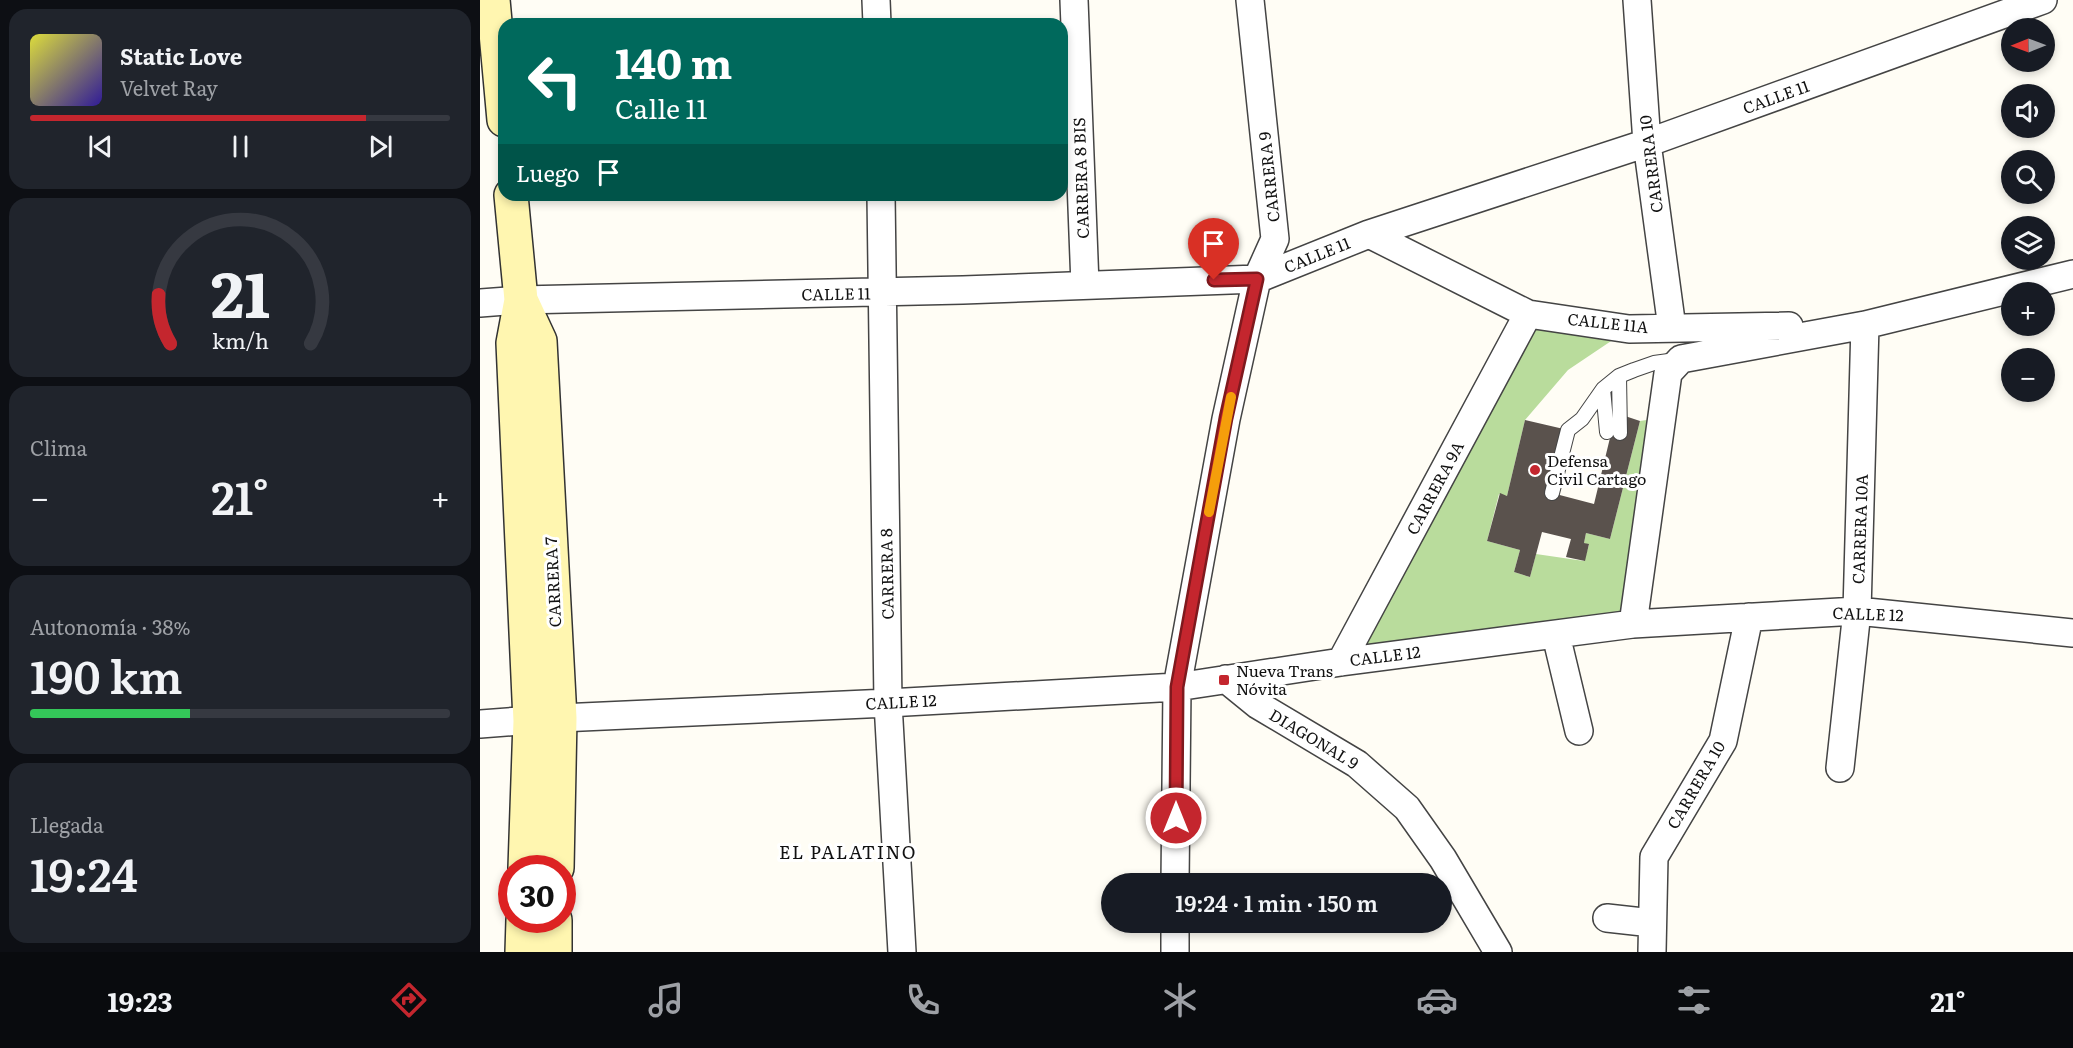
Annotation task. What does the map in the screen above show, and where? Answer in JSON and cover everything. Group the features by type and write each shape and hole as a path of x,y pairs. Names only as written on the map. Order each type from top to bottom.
{"main road":[{"path":"493,0 498,55"},
{"name":"CARRERA 7","path":"512,201 521,300 540,341 545,719 555,855"},
{"name":"CARRERA 7","path":"527,855 545,719"},
{"path":"522,952 523,933"},
{"path":"555,933 555,952"}],"street":[{"path":"876,0 877,18"},
{"name":"CARRERA 8 BIS","path":"1074,0 1085,285"},
{"name":"CARRERA 9","path":"1175,873 1177,687 1226,418 1257,279 1275,239 1250,0"},
{"name":"CARRERA 10","path":"1637,0 1647,143 1672,328"},
{"name":"CALLE 11","path":"480,303 521,300 883,293 1257,279 1369,234 1647,143 2043,0"},
{"name":"CARRERA 8","path":"881,201 888,703 902,952"},
{"name":"CALLE 11A","path":"1369,234 1528,314 1629,329 1865,325"},
{"name":"CALLE 11A","path":"1675,366 1865,325 2073,274"},
{"name":"CARRERA 9A","path":"1341,662 1528,314"},
{"name":"CARRERA 10A","path":"1840,768 1857,610 1865,325"},
{"path":"1633,624 1675,366"},
{"name":"CALLE 12","path":"480,724 1177,687 1341,662 1633,624 1857,610 2073,633"},
{"name":"CARRERA 10","path":"1652,952 1654,856 1723,741 1749,617"},
{"path":"1556,635 1579,731"},
{"name":"DIAGONAL 9","path":"1226,679 1258,705 1357,764 1407,808 1443,859 1498,952"},
{"path":"1607,918 1652,923"},
{"path":"1175,933 1175,952"}],"lane":[{"path":"1552,493 1568,430 1582,419 1603,389 1619,376 1653,363 1675,366"},
{"path":"1603,389 1614,433 1619,376"}],"green space":[{"path":"1528,314 1629,329 1568,370 1525,420 1507,496 1499,494 1487,541 1520,550 1514,572 1530,577 1536,554 1584,561 1589,545 1584,543 1586,533 1610,539 1640,421 1660,418 1633,624 1341,662"}],"building":[{"path":"1616,413 1640,421 1610,539 1586,533 1584,543 1589,544 1585,561 1566,557 1571,539 1542,532 1530,577 1514,572 1520,550 1487,541 1500,493 1507,496 1525,420 1568,430 1552,493 1594,504"}],"slow traffic":[{"path":"1209,512 1231,397"}],"place":[{"name":"Defensa Civil Cartago","path":"1535,470"},
{"name":"Nueva Trans Nóvita","path":"1224,680"}],"district":[{"name":"EL PALATINO","path":"848,853"}],"route":[{"path":"1176,818 1177,687 1226,418 1257,279 1214,280"}]}
